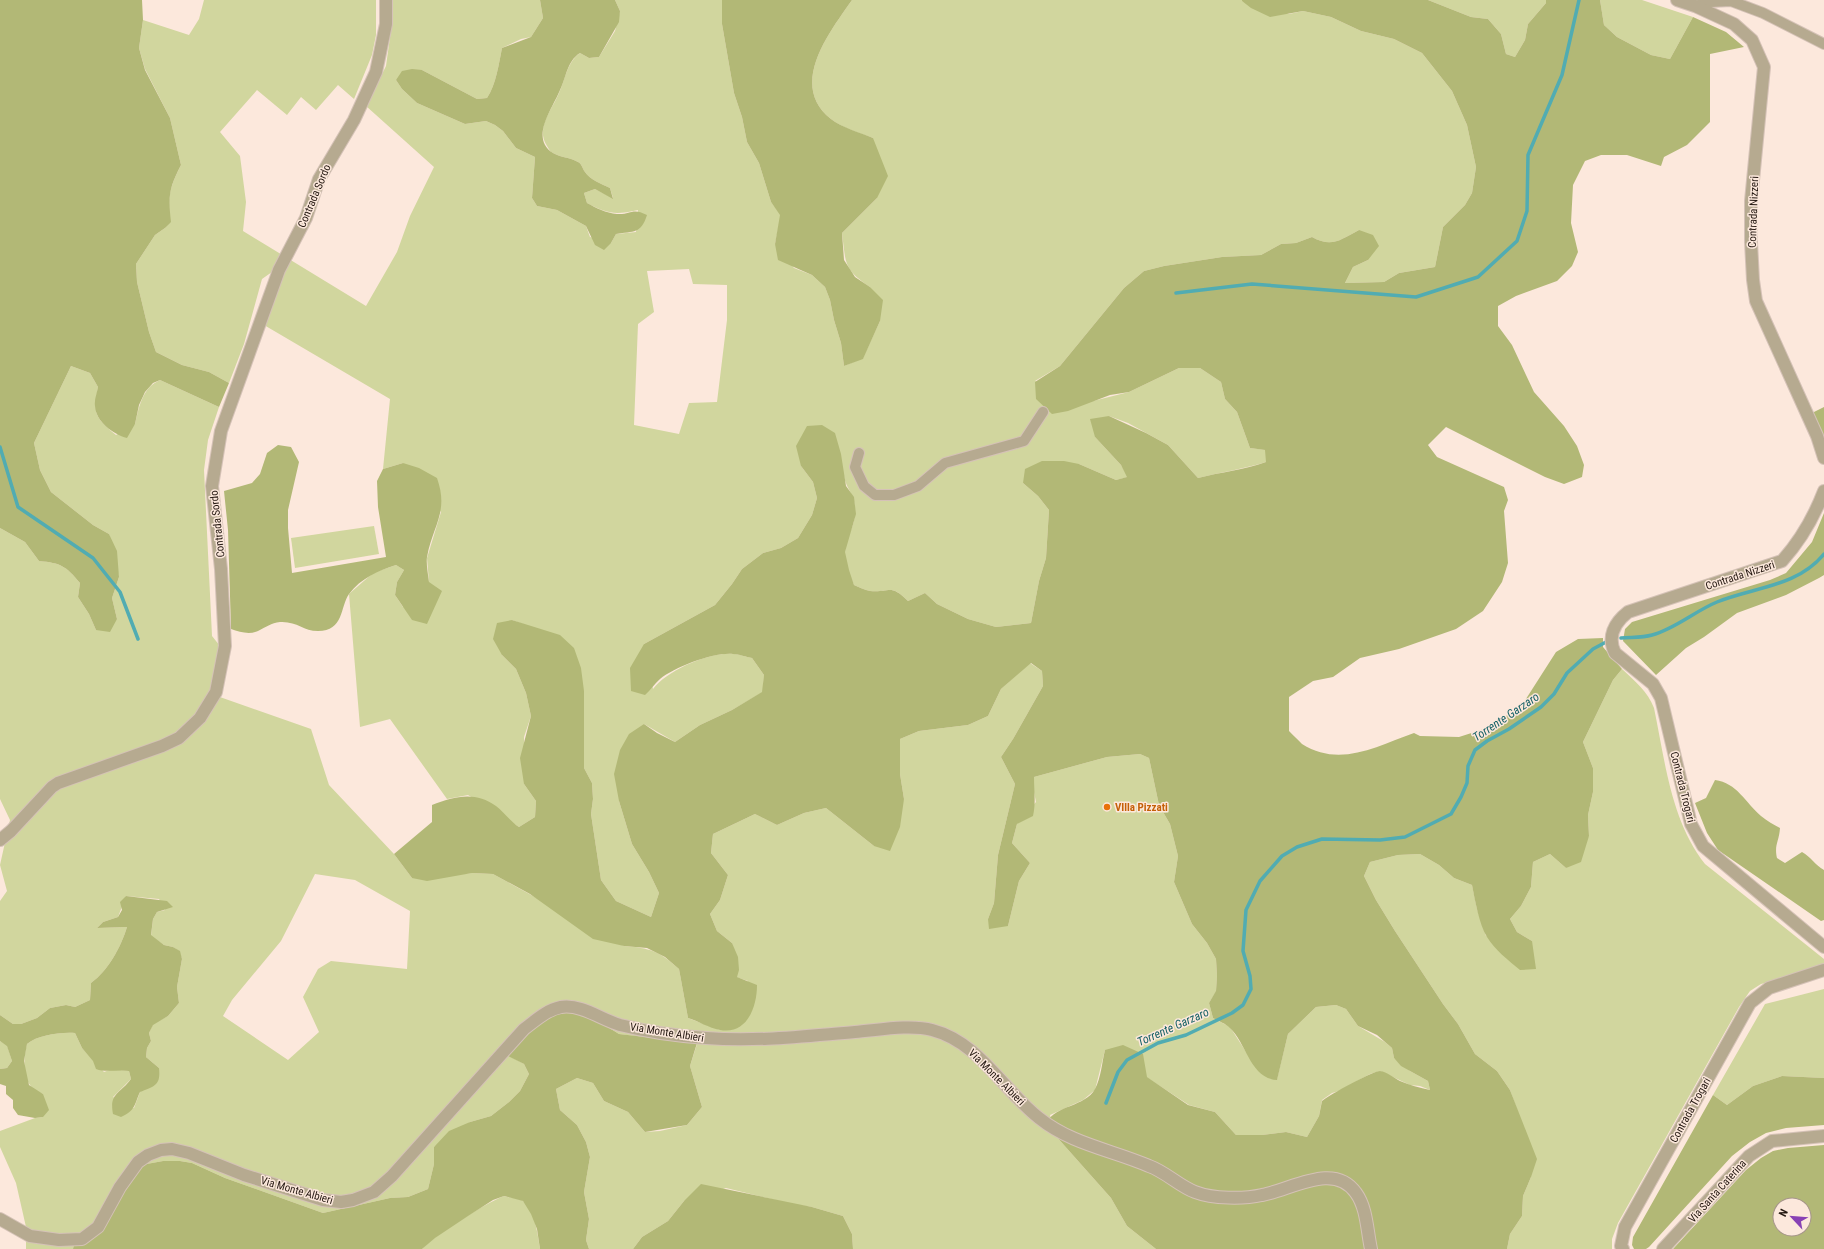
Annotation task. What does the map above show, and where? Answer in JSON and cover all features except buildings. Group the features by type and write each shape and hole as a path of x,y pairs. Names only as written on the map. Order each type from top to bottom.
{"street":[{"name":"Contrada Sordo","path":"0,840 11,831 58,782 162,746 179,738 200,718 216,692 225,646 221,569 212,486 221,431 279,270 306,218 319,179 354,120 376,72 386,24 386,0"},
{"name":"Contrada Nizzeri","path":"1677,0 1695,6 1734,24 1752,40 1764,67 1751,201 1751,242 1756,301 1817,436 1824,458"},
{"path":"1695,6 1710,2 1731,1 1763,13 1824,44"},
{"path":"859,453 855,467 864,486 875,495 894,495 918,486 945,463 1024,440 1043,412"},
{"name":"Contrada Nizzeri","path":"1621,617 1628,612 1782,561 1796,546 1816,510 1824,490"},
{"name":"Contrada Trogari","path":"1621,617 1612,632 1612,646 1615,653 1653,684 1661,698 1692,824 1703,846 1824,947"},
{"name":"Contrada Trogari","path":"1623,1249 1621,1246 1625,1227 1750,1003 1769,988 1824,970"},
{"name":"Via Monte Albieri","path":"0,1218 30,1236 59,1240 82,1239 98,1227 120,1188 138,1162 148,1155 161,1150 172,1149 189,1153 244,1175 323,1200 341,1202 353,1200 374,1192 392,1176 524,1030 547,1012 560,1008 571,1007 585,1010 617,1024 647,1031 704,1038 752,1041 900,1028 931,1030 951,1036 970,1049 1038,1118 1065,1136 1152,1167 1194,1192 1213,1198 1262,1195 1316,1179 1334,1178 1347,1184 1356,1192 1362,1205 1370,1249"},
{"name":"Via Santa Caterina","path":"1664,1249 1748,1156 1772,1141 1824,1136"}],"green space":[{"path":"0,0 142,0 143,20 139,48 145,70 170,118 181,165 170,192 171,222 155,235 136,264 137,282 149,332 156,352 182,365 209,372 229,383 219,407 160,380 153,383 145,392 139,405 135,424 127,438 116,434 98,417 95,399 98,387 90,373 71,366 34,443 40,470 51,492 93,525 109,534 117,551 119,577 112,598 117,619 110,632 96,630 89,614 78,597 80,583 67,569 58,564 39,561 25,542 0,528"},
{"path":"204,0 376,0 376,35 372,55 354,99 338,85 316,110 301,97 287,115 257,90 220,132 240,156 246,202 243,231 366,306 397,252 410,216 434,167 366,106 386,66 392,23 391,0 540,0 543,18 531,37 521,39 502,48 495,80 487,98 477,99 422,70 396,80 402,89 417,103 465,124 486,121 503,131 516,148 535,157 532,198 537,206 557,210 586,226 590,237 611,243 616,234 636,232 638,210 617,213 606,211 587,203 584,193 595,189 613,198 610,188 596,182 587,175 578,162 551,152 544,139 543,133 546,119 559,93 569,66 580,53 589,58 599,57 615,31 620,11 615,0 722,0 722,24 734,93 742,117 747,142 759,163 771,202 781,215 775,244 794,268 812,275 825,287 830,300 841,343 844,366 863,358 880,321 870,287 861,281 850,270 847,264 842,233 877,198 873,138 846,128 831,119 819,105 813,91 813,75 817,59 824,43 852,0 1242,0 1289,14 1303,11 1331,17 1361,31 1394,39 1422,53 1452,91 1467,125 1476,167 1472,193 1465,205 1443,227 1435,267 1399,273 1384,282 1345,283 1353,267 1368,260 1359,230 1341,240 1331,242 1325,242 1312,237 1296,243 1281,244 1261,255 1222,257 1164,266 1144,271 1124,288 1060,366 1035,381 1093,401 1129,392 1179,368 1200,368 1221,382 1225,399 1237,412 1250,448 1266,450 1266,462 1198,478 1168,445 1128,423 1109,416 1095,437 1121,465 1128,477 1116,480 1079,464 1023,483 1038,496 1049,510 1046,558 1039,581 1031,623 996,627 968,619 937,604 925,593 908,601 894,590 870,591 854,585 845,560 845,547 855,518 855,507 853,497 844,476 801,466 813,482 817,498 812,515 798,538 781,548 763,553 742,569 715,605 644,644 653,689 659,682 678,669 701,659 724,654 736,654 752,658 764,675 763,692 732,710 700,725 675,742 644,724 619,801 632,844 649,872 659,893 651,917 616,901 601,880 591,814 593,799 592,783 584,768 584,691 531,627 512,620 502,655 516,669 526,693 531,716 524,737 524,784 536,801 535,817 519,827 468,795 447,799 390,719 360,727 349,594 373,573 396,565 404,570 397,582 395,595 403,607 429,582 427,558 441,512 403,463 383,469 390,399 264,325 289,260 262,279 244,344 229,383 209,372 182,365 156,352 149,332 137,282 136,264 155,235 165,228 170,222 170,192 181,165 170,118 145,69 139,48 143,20 189,35 199,19","holes":["689,269 693,284 727,285 727,320 717,402 689,403 679,434 634,425 638,324 654,312 647,271"]},
{"path":"540,0 615,0 620,11 619,22 599,57 589,58 580,53 572,60 560,90 548,114 543,131 543,139 546,147 553,153 578,162 587,175 596,182 610,188 613,199 595,189 584,193 587,203 601,210 613,213 622,214 635,211 647,215 645,221 639,229 632,232 616,234 611,243 604,250 595,245 586,226 557,210 537,206 532,198 535,157 516,148 503,131 495,125 486,121 465,124 417,103 402,89 396,80 402,71 412,69 422,70 477,99 487,98 495,80 502,48 531,37 543,18"},
{"path":"722,0 852,0 824,43 817,59 813,75 813,91 819,105 831,119 873,138 888,176 877,198 842,233 844,260 855,277 870,287 883,300 880,321 863,359 844,366 841,343 830,300 825,287 812,275 778,260 775,244 780,215 771,202 759,163 747,142 742,117 734,93 722,24"},
{"path":"1242,0 1428,0 1471,17 1488,19 1501,34 1506,54 1515,57 1525,40 1528,24 1546,3 1546,0 1600,0 1604,25 1617,37 1651,55 1670,59 1693,17 1726,32 1744,47 1710,54 1710,122 1687,145 1664,157 1661,166 1627,155 1601,155 1585,161 1573,185 1571,223 1578,252 1572,266 1557,281 1516,296 1498,306 1498,326 1512,345 1534,392 1564,426 1577,446 1584,465 1582,477 1564,484 1545,477 1446,427 1428,445 1437,457 1504,487 1508,500 1504,511 1508,563 1502,582 1483,611 1456,629 1399,649 1360,658 1333,677 1313,681 1289,697 1289,731 1302,744 1316,751 1330,754 1344,754 1372,749 1414,733 1420,736 1459,737 1484,729 1506,716 1524,702 1556,652 1578,639 1603,638 1603,647 1622,669 1613,680 1583,742 1593,768 1593,792 1588,815 1589,836 1581,862 1566,868 1550,854 1533,862 1531,887 1521,906 1510,919 1517,932 1532,941 1536,969 1520,970 1502,955 1490,942 1484,932 1472,885 1454,878 1439,865 1420,854 1398,855 1370,862 1364,876 1376,900 1395,931 1443,1004 1458,1024 1475,1054 1497,1071 1510,1090 1537,1159 1523,1196 1522,1216 1510,1234 1507,1249 1156,1249 1127,1226 1111,1198 1055,1135 1047,1122 1051,1116 1085,1099 1095,1089 1099,1080 1105,1050 1123,1045 1143,1054 1147,1077 1188,1105 1215,1112 1236,1135 1262,1135 1286,1132 1307,1137 1319,1116 1322,1101 1351,1084 1380,1071 1403,1082 1430,1090 1428,1081 1401,1066 1394,1058 1392,1048 1377,1035 1358,1026 1346,1009 1336,1005 1316,1007 1288,1034 1277,1080 1268,1078 1255,1067 1236,1035 1230,1028 1213,1018 1209,1003 1216,991 1216,959 1207,943 1192,924 1174,882 1178,856 1170,824 1159,805 1149,758 1140,754 1107,757 1034,777 1035,802 1033,816 1017,824 1012,843 1030,863 1019,881 1008,926 989,929 988,919 994,903 998,855 1015,784 1001,757 1043,686 1042,671 1031,663 1001,689 988,716 968,725 919,731 900,739 900,774 904,799 900,827 890,851 874,846 826,808 804,813 777,825 755,814 713,834 711,853 728,875 720,900 710,914 717,931 732,943 738,957 739,970 737,977 757,985 755,1002 749,1018 744,1024 737,1028 720,1030 688,1018 679,969 665,957 647,948 624,946 593,939 530,894 493,874 472,873 427,881 412,878 394,854 432,822 432,805 448,799 465,796 481,798 499,808 519,827 535,817 536,801 524,784 520,758 531,716 526,693 516,669 502,655 493,639 497,623 512,620 560,635 574,648 581,668 584,691 584,768 592,783 593,799 591,814 601,880 616,901 651,917 659,893 649,872 632,844 619,801 614,774 620,750 629,734 644,724 657,733 675,742 700,725 732,710 762,692 764,675 752,658 735,654 716,655 695,661 667,674 645,695 631,691 630,668 644,644 715,605 742,569 763,553 781,548 798,538 812,515 817,498 813,482 801,466 796,446 807,426 822,425 835,433 841,454 846,486 854,497 856,514 845,552 854,585 870,591 893,590 902,595 908,601 925,593 937,604 968,619 996,627 1031,623 1039,581 1046,558 1049,510 1038,496 1023,483 1025,469 1042,461 1064,461 1079,464 1116,480 1127,477 1121,465 1095,437 1090,419 1109,416 1168,445 1198,478 1266,462 1265,450 1250,448 1237,412 1225,399 1221,382 1200,368 1179,368 1129,392 1110,395 1068,411 1052,414 1036,399 1035,382 1060,366 1124,288 1144,271 1164,266 1222,257 1261,255 1281,244 1296,243 1312,237 1325,242 1331,242 1341,240 1359,230 1373,235 1379,246 1368,260 1353,267 1345,283 1384,282 1399,273 1435,267 1443,227 1465,205 1472,193 1476,167 1467,125 1452,91 1422,53 1394,39 1361,31 1331,17 1303,11 1270,17 1251,8"},
{"path":"1428,0 1546,0 1546,3 1528,24 1525,40 1515,57 1506,54 1501,34 1488,19 1471,17"},
{"path":"1600,0 1642,0 1693,17 1670,59 1651,55 1617,37 1604,25"},
{"path":"71,366 90,373 98,387 96,404 97,415 116,435 135,424 145,393 154,383 160,380 219,407 208,440 204,470 212,636 228,656 217,696 311,729 329,785 394,854 412,878 472,873 493,874 624,946 648,949 660,954 679,969 688,1018 720,1030 748,981 736,977 732,943 717,931 710,914 720,900 728,875 711,853 713,834 755,814 777,825 804,813 826,808 874,846 904,799 900,774 900,739 919,731 968,725 988,716 1001,689 1030,663 1042,671 1043,686 1001,757 1015,784 998,855 994,903 988,919 1008,926 1019,881 1030,863 1012,843 1017,824 1036,802 1034,777 1107,757 1140,754 1149,758 1159,805 1170,824 1178,856 1174,882 1192,924 1207,943 1216,959 1216,992 1209,1003 1213,1018 1230,1027 1250,1058 1277,1079 1288,1034 1316,1007 1336,1005 1346,1009 1358,1026 1385,1042 1392,1048 1394,1058 1410,1071 1428,1081 1430,1090 1420,1086 1410,1085 1380,1071 1370,1074 1339,1091 1332,1093 1322,1100 1319,1116 1307,1137 1286,1132 1262,1135 1236,1135 1215,1112 1189,1105 1105,1050 1095,1090 1083,1100 1050,1115 1055,1135 1111,1198 1127,1226 1156,1249 853,1249 852,1234 843,1216 812,1207 791,1204 726,1188 684,1201 668,1221 642,1237 633,1249 589,1249 586,1240 589,1219 584,1192 590,1157 586,1142 577,1125 560,1110 556,1089 577,1078 593,1083 604,1101 628,1112 645,1132 660,1131 687,1125 702,1107 690,1066 697,1044 619,1034 603,1024 508,1055 524,1064 529,1074 520,1091 491,1116 470,1122 434,1147 434,1164 428,1189 408,1197 390,1198 323,1213 225,1178 192,1163 163,1161 141,1165 103,1220 75,1240 73,1249 26,1249 26,1227 16,1183 0,1147 0,1131 35,1118 43,1117 43,1094 31,1087 27,1081 25,1071 25,1054 27,1044 37,1038 50,1035 75,1033 82,1048 104,1072 112,1069 129,1071 131,1079 113,1097 134,1108 140,1092 159,1068 146,1057 147,1048 151,1041 149,1033 153,1024 168,1016 179,1003 177,987 182,959 179,951 173,947 164,945 151,936 153,919 157,912 165,910 159,899 126,896 118,917 103,922 97,928 127,927 113,958 103,972 91,983 90,1000 75,1007 66,1005 50,1008 37,1018 21,1024 13,1024 0,1015 0,901 7,891 0,865 10,820 0,799 0,528 25,542 39,561 58,564 67,569 75,577 80,583 78,597 89,614 96,630 117,619 112,598 119,577 109,534 93,525 51,492 40,470 34,443","holes":["315,874 355,880 410,911 407,969 331,961 318,969 303,997 319,1032 288,1060 223,1016 232,1000 281,941"]},
{"path":"1824,407 1824,441 1812,413"},
{"path":"278,445 291,447 299,462 288,510 292,573 386,557 378,507 377,481 383,469 403,463 419,468 437,478 440,490 441,510 427,557 427,563 429,582 442,591 427,624 412,620 395,595 397,582 404,570 396,565 364,579 354,588 346,599 337,623 333,627 326,630 313,631 286,622 271,624 251,633 231,629 228,530 224,491 252,483 260,474 267,453"},
{"path":"1824,513 1824,575 1786,595 1737,613 1686,648 1656,675 1623,641 1625,629 1632,622 1770,580 1786,573 1812,542"},
{"path":"374,526 379,554 295,568 291,538"},
{"path":"1622,669 1645,692 1654,708 1671,790 1684,829 1693,847 1705,864 1824,959 1824,968 1761,984 1750,991 1739,1007 1618,1223 1612,1239 1612,1249 1507,1249 1510,1234 1522,1216 1523,1196 1531,1177 1518,1112 1510,1090 1497,1071 1475,1054 1458,1024 1443,1004 1395,931 1376,900 1364,876 1370,862 1398,855 1420,854 1439,865 1454,878 1472,885 1477,909 1486,936 1532,941 1517,932 1510,919 1521,906 1531,887 1533,862 1550,854 1566,868 1589,836 1588,815 1593,792 1593,768 1583,742 1613,680"},
{"path":"1715,780 1723,782 1735,789 1755,811 1770,823 1780,828 1776,846 1777,858 1785,863 1802,852 1824,870 1824,920 1821,921 1718,850 1707,833 1695,803 1706,798"},
{"path":"126,896 167,901 173,907 157,912 153,919 151,935 164,945 173,947 180,951 182,959 177,987 179,1003 168,1016 153,1025 149,1033 151,1041 147,1048 146,1057 159,1068 158,1082 153,1087 140,1092 134,1107 121,1117 113,1114 112,1107 116,1094 131,1079 129,1071 104,1071 96,1069 93,1061 82,1048 75,1033 63,1033 37,1038 27,1044 24,1061 29,1085 43,1094 49,1110 43,1117 35,1118 18,1115 13,1108 13,1100 6,1094 6,1086 0,1084 0,1069 7,1068 12,1061 7,1046 0,1041 0,1015 13,1024 21,1024 37,1018 50,1008 66,1005 75,1007 90,1000 91,983 103,972 113,958 127,927 97,928 103,922 118,917 122,910 120,902"},
{"path":"1824,989 1824,1078 1782,1076 1753,1086 1727,1105 1713,1095 1765,1004"},
{"path":"563,1012 584,1015 619,1034 697,1043 690,1066 702,1107 687,1125 645,1132 628,1112 604,1101 593,1083 577,1078 556,1089 560,1110 577,1125 586,1142 590,1157 584,1192 589,1219 586,1240 589,1249 540,1249 537,1229 531,1214 523,1201 504,1196 493,1200 468,1216 435,1238 422,1249 73,1249 75,1240 89,1231 141,1165 163,1161 192,1163 225,1178 323,1213 390,1198 408,1197 428,1189 434,1164 434,1147 449,1131 470,1122 491,1116 520,1091 529,1074 524,1064 508,1056 523,1036 545,1017"},
{"path":"0,1041 7,1045 12,1061 7,1068 0,1069"},
{"path":"1782,1076 1824,1078 1824,1125 1786,1128 1766,1133 1750,1142 1732,1156 1649,1247 1646,1249 1634,1249 1632,1245 1633,1237 1713,1095 1727,1105 1753,1086"},
{"path":"1824,1145 1824,1249 1673,1249 1746,1170 1773,1151 1788,1148"},
{"path":"701,1184 812,1207 843,1216 852,1234 853,1249 633,1249 642,1237 668,1221 684,1201"},
{"path":"504,1196 521,1200 527,1205 533,1217 540,1249 422,1249 437,1236 461,1220 485,1205"}],"waterway":[{"path":"1176,293 1252,284 1416,297 1478,277 1517,241 1527,211 1528,155 1562,75 1579,0"},
{"path":"0,447 18,507 93,558 120,592 138,639"},
{"name":"Torrente Garzaro","path":"1621,638 1644,637 1652,635 1669,629 1717,602 1788,580 1813,565 1824,554"},
{"name":"Torrente Garzaro","path":"1106,1103 1118,1072 1127,1060 1158,1043 1186,1035 1232,1013 1243,1005 1251,989 1250,976 1243,951 1246,910 1260,881 1282,856 1297,847 1322,839 1380,840 1405,837 1451,814 1467,783 1468,766 1475,750 1541,707 1554,694 1567,673 1593,649 1606,642"}],"place":[{"name":"VIlla Pizzati","path":"1107,807"}]}
